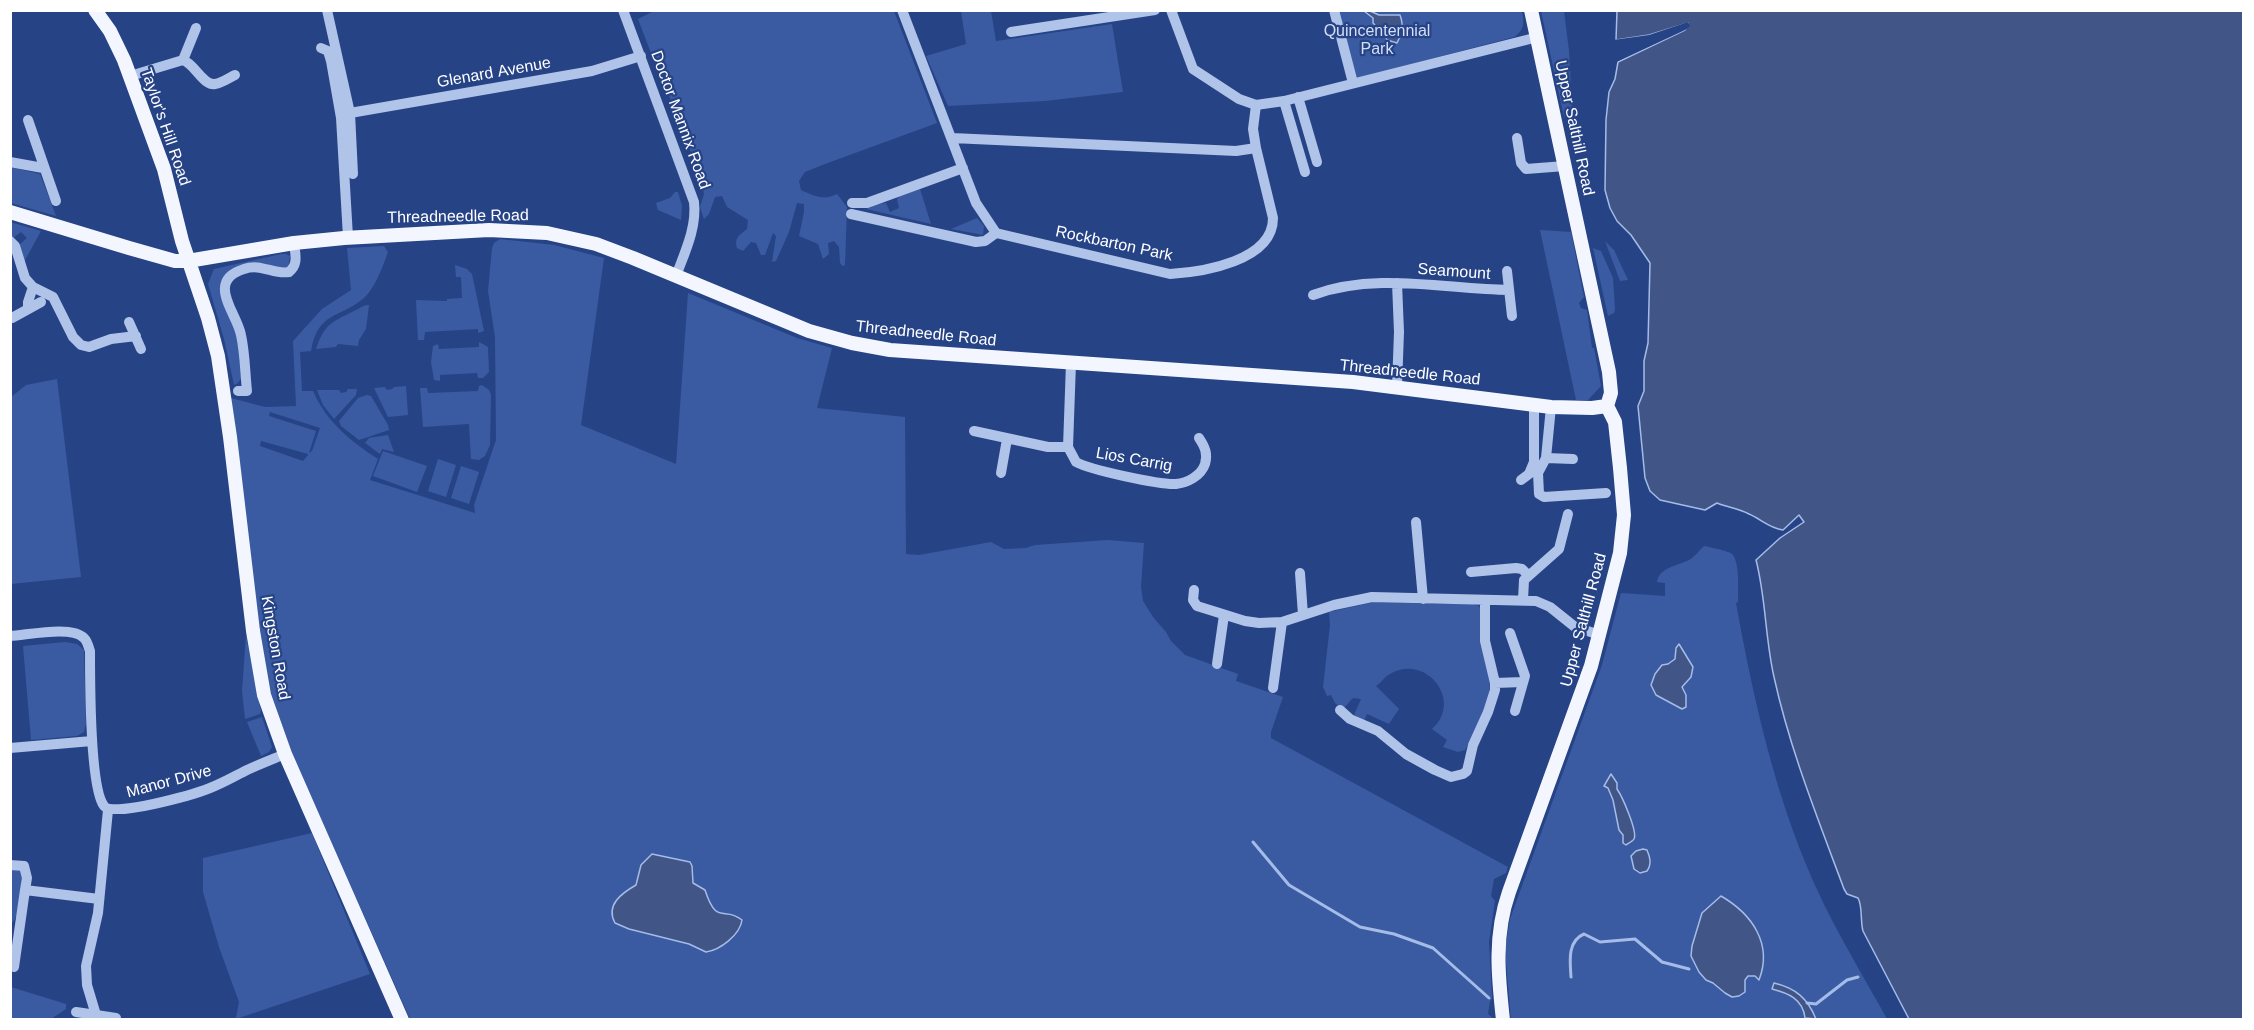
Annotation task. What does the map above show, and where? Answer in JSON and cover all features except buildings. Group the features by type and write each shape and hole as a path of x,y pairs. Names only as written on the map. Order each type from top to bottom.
{"main road":[{"name":"Taylor's Hill Road","path":"95,10 114,37 130,76 164,169 188,261"},
{"name":"Upper Salthill Road","path":"1503,1020 1497,958 1502,920 1509,892 1576,711 1600,635 1613,588 1623,529 1617,435 1615,422 1607,406 1611,393 1609,372 1531,10"},
{"name":"Threadneedle Road","path":"10,212 175,261 348,237 489,230 536,232 571,237 596,244 809,331 852,343 932,354 1397,386 1551,406 1592,408 1607,406"},
{"name":"Kingston Road","path":"188,261 208,318 218,356 257,659 264,695 285,754 402,1020"}],"street":[{"path":"327,10 351,113 349,124 353,174"},
{"name":"Doctor Mannix Road","path":"623,10 694,202 694,220 676,276"},
{"path":"902,10 980,211 996,233"},
{"path":"1011,32 1155,10"},
{"path":"1171,10 1193,69 1239,99 1256,105 1284,101 1538,37"},
{"path":"1334,10 1353,83"},
{"path":"183,60 196,28"},
{"path":"321,48 328,51 339,102 348,237"},
{"name":"Glenard Avenue","path":"351,113 592,71 640,56"},
{"path":"130,76 183,60 194,66 209,83 215,84 235,75"},
{"path":"1298,97 1317,162"},
{"path":"1284,101 1305,172"},
{"name":"Rockbarton Park","path":"963,168 852,209 976,242 985,241 996,233 1170,274 1220,267 1237,260 1263,244 1273,228 1273,218 1253,129 1256,105"},
{"path":"28,120 56,201"},
{"path":"952,138 1228,151 1256,148"},
{"path":"1517,138 1521,164 1526,169 1565,166"},
{"path":"10,162 43,168"},
{"path":"890,195 894,207"},
{"path":"15,240 20,267 25,278 33,287 52,297 73,337 81,345 89,347 111,339 136,336"},
{"path":"238,391 247,391 242,341 238,324 226,302 226,283 232,274 249,267 289,272 296,263 294,243"},
{"name":"Seamount","path":"1507,271 1512,316"},
{"name":"Seamount","path":"1313,295 1365,284 1397,283 1509,290"},
{"name":"Seamount","path":"1397,283 1400,332 1397,386"},
{"path":"28,309 33,287"},
{"path":"12,318 41,302"},
{"path":"129,322 141,349"},
{"path":"974,431 1054,448 1068,447 1071,363"},
{"path":"1521,480 1529,474 1534,462 1534,404"},
{"path":"1551,406 1546,458 1538,473 1539,494 1544,497 1606,493"},
{"name":"Lios Carrig","path":"1068,447 1076,462 1084,467 1175,484 1194,478 1205,466 1206,451 1199,438"},
{"path":"1001,474 1007,439"},
{"path":"1546,458 1574,459"},
{"path":"1523,600 1524,580 1559,549 1568,514"},
{"path":"1416,522 1423,599"},
{"path":"1471,572 1516,568 1522,569 1528,575"},
{"path":"1300,573 1303,615"},
{"path":"1194,590 1195,604 1252,623 1282,622 1363,598 1384,596 1423,599 1523,600 1545,604 1570,624 1600,635"},
{"path":"1340,710 1350,719 1378,731 1406,754 1445,776 1458,777 1467,771 1473,745 1488,712 1495,683 1485,641 1485,600"},
{"path":"1217,664 1224,615"},
{"path":"1273,688 1282,622"},
{"name":"Manor Drive","path":"10,636 75,632 87,641 90,651 92,741 100,796 103,806 108,810 127,810 210,789 285,754"},
{"path":"1510,633 1525,676 1515,711"},
{"path":"1495,683 1523,682"},
{"path":"10,748 92,741"},
{"path":"96,1015 87,985 86,966 96,927 108,810"},
{"path":"10,865 24,866 27,878 15,927 14,967"},
{"path":"25,890 99,899"},
{"path":"76,1012 116,1018"}],"green space":[{"path":"656,10 894,11 937,123 805,172 799,181 801,190 823,197 837,194 847,207 845,265 840,263 839,247 834,241 828,243 829,254 823,259 818,244 799,236 804,204 797,203 789,232 776,261 772,262 776,236 773,233 765,255 761,255 756,243 751,242 743,251 737,248 737,239 747,229 748,220 727,207 722,196 715,197 709,214 704,219 700,207 704,194 701,178 664,83 665,76 669,74 668,71 659,74 638,19"},
{"path":"961,11 991,11 996,41 1112,24 1123,92 1045,101 948,106 926,56 966,44"},
{"name":"Quincentennial Park","path":"1336,11 1522,11 1523,22 1522,29 1514,37 1355,79"},
{"path":"1541,11 1564,11 1572,106 1570,112 1564,117"},
{"path":"10,167 40,174 56,216 11,203"},
{"path":"920,189 931,224 866,209 886,203 890,212 899,208 897,199 900,196"},
{"path":"678,192 682,206 681,220 658,210 656,203 670,198"},
{"path":"977,218 984,226 983,235 951,229"},
{"path":"10,222 41,231 23,264 19,245 27,238 21,232 13,238"},
{"path":"1540,230 1571,232 1584,297 1579,303 1581,308 1587,310 1592,348 1594,348 1601,386 1588,400 1576,400"},
{"path":"500,239 554,245 604,258 581,425 676,464 688,293 797,338 832,348 817,408 905,417 906,554 919,555 991,542 1004,549 1108,540 1144,543 1141,587 1143,601 1153,617 1185,655 1238,674 1236,681 1283,697 1271,738 1508,867 1506,873 1494,879 1491,896 1495,901 1489,942 1492,999 1488,1014 1494,1019 410,1019 286,740 269,691 262,656 231,398 265,407 296,406 293,341 322,309 351,290 347,248 384,246 388,252 372,289 355,305 324,322 314,338 311,351 300,352 302,391 313,391 318,402 340,430 378,459 370,480 475,513 474,505 496,440 495,337 488,291 494,243","holes":["270,412 320,428 312,451 309,453 316,431 269,416","261,441 308,454 308,455 303,461 260,446"]},
{"path":"1605,241 1614,250 1628,280 1620,281"},
{"path":"1593,248 1601,251 1613,278 1615,309 1614,313 1608,316"},
{"path":"281,254 290,256 288,269 273,266 225,277 237,332 242,377 234,385 208,284 214,269"},
{"path":"455,265 467,269 472,274 484,331 478,333 478,329 425,332 424,340 418,340 416,300 447,301 447,299 462,298 461,277 456,277"},
{"path":"369,305 366,329 358,346 338,344 336,347 316,349 323,333 331,324"},
{"path":"479,342 488,347 489,372 483,378 478,378 477,373 440,375 440,381 434,380 431,362 433,346 438,344 439,349 479,347"},
{"path":"57,379 81,577 11,584 11,397 26,385"},
{"path":"482,385 489,390 491,395 490,445 485,456 479,460 471,459 469,424 423,427 420,388 427,388 428,393 478,391 479,386"},
{"path":"406,386 408,415 388,417 374,388 385,387 387,390"},
{"path":"348,389 357,389 356,395 334,419 323,405 317,390 339,390 341,393"},
{"path":"371,396 389,430 359,440 341,426 339,421 358,398"},
{"path":"388,435 394,452 382,449 380,454 365,443 369,438"},
{"path":"383,451 427,466 417,492 373,476"},
{"path":"438,459 456,465 446,497 428,491"},
{"path":"461,466 479,472 469,504 451,498"},
{"path":"1704,546 1727,552 1735,558 1738,577 1738,602 1736,603 1742,636 1764,734 1782,798 1805,862 1823,903 1887,1019 1511,1020 1505,949 1510,919 1602,665 1621,593 1665,596 1665,583 1657,582 1661,573 1691,559"},
{"path":"1379,601 1479,606 1488,653 1490,686 1485,709 1465,750 1458,752 1443,747 1447,740 1432,729 1441,718 1444,706 1442,694 1428,675 1416,670 1403,669 1390,674 1376,686 1399,709 1389,724 1367,714 1364,721 1354,715 1361,699 1353,698 1341,708 1331,695 1327,696 1323,687 1330,625 1329,612"},
{"path":"246,635 261,711 260,714 245,719 242,691"},
{"path":"65,642 77,644 84,650 86,724 84,732 77,736 31,740 23,646"},
{"path":"262,717 272,747 269,752 261,756 247,722"},
{"path":"312,833 370,974 236,1019 230,1019 236,1018 239,1002 219,947 203,892 203,858"},
{"path":"11,869 21,871 23,874 17,915 13,922 11,922"},
{"path":"11,987 66,1004 66,1009 51,1019 11,1019"}],"shaded area":[{"path":"1364,11 1379,15 1400,15 1402,29 1397,43 1387,40 1373,23 1373,18"},
{"path":"1617,11 2243,11 2243,1019 1909,1019 1863,931 1858,898 1847,894 1844,889 1796,758 1774,677 1756,560 1780,538 1804,522 1799,515 1783,530 1745,512 1717,503 1705,510 1660,500 1650,491 1645,478 1638,406 1644,391 1650,263 1631,235 1617,221 1610,208 1605,190 1606,120 1609,92 1615,79 1618,62 1685,30 1688,23 1649,35 1616,40"},
{"path":"1679,644 1693,667 1691,677 1682,687 1686,695 1686,707 1682,709 1656,695 1651,685 1662,665 1675,659 1676,648"},
{"path":"1611,774 1617,783 1617,789 1634,829 1634,839 1626,845 1623,843 1623,835 1619,830 1613,800 1608,788 1604,786"},
{"path":"1643,849 1647,850 1650,863 1647,871 1640,873 1634,869 1631,856"},
{"path":"652,854 690,862 693,883 705,890 713,908 717,912 730,914 742,920 738,931 728,941 706,952 689,944 629,929 615,923 612,911 616,900 636,885 641,865"},
{"path":"1721,896 1732,903 1750,921 1761,942 1763,967 1759,980 1755,976 1748,976 1745,980 1745,992 1739,996 1732,997 1706,980 1691,956 1702,913"},
{"path":"1774,983 1800,995 1816,1019 1805,1018 1804,1011 1794,998 1772,989"}],"pier":[{"path":"1688,22 1690,26 1685,30 1614,63 1616,59 1685,27 1650,38 1616,43 1613,40 1649,35"}],"waterway":[{"path":"1253,842 1289,885 1360,927 1394,934 1433,948 1489,998"},
{"path":"1571,977 1572,947 1584,934 1600,942 1635,939 1662,962 1689,969"},
{"path":"1807,1003 1816,1004 1847,980 1858,977"}]}
